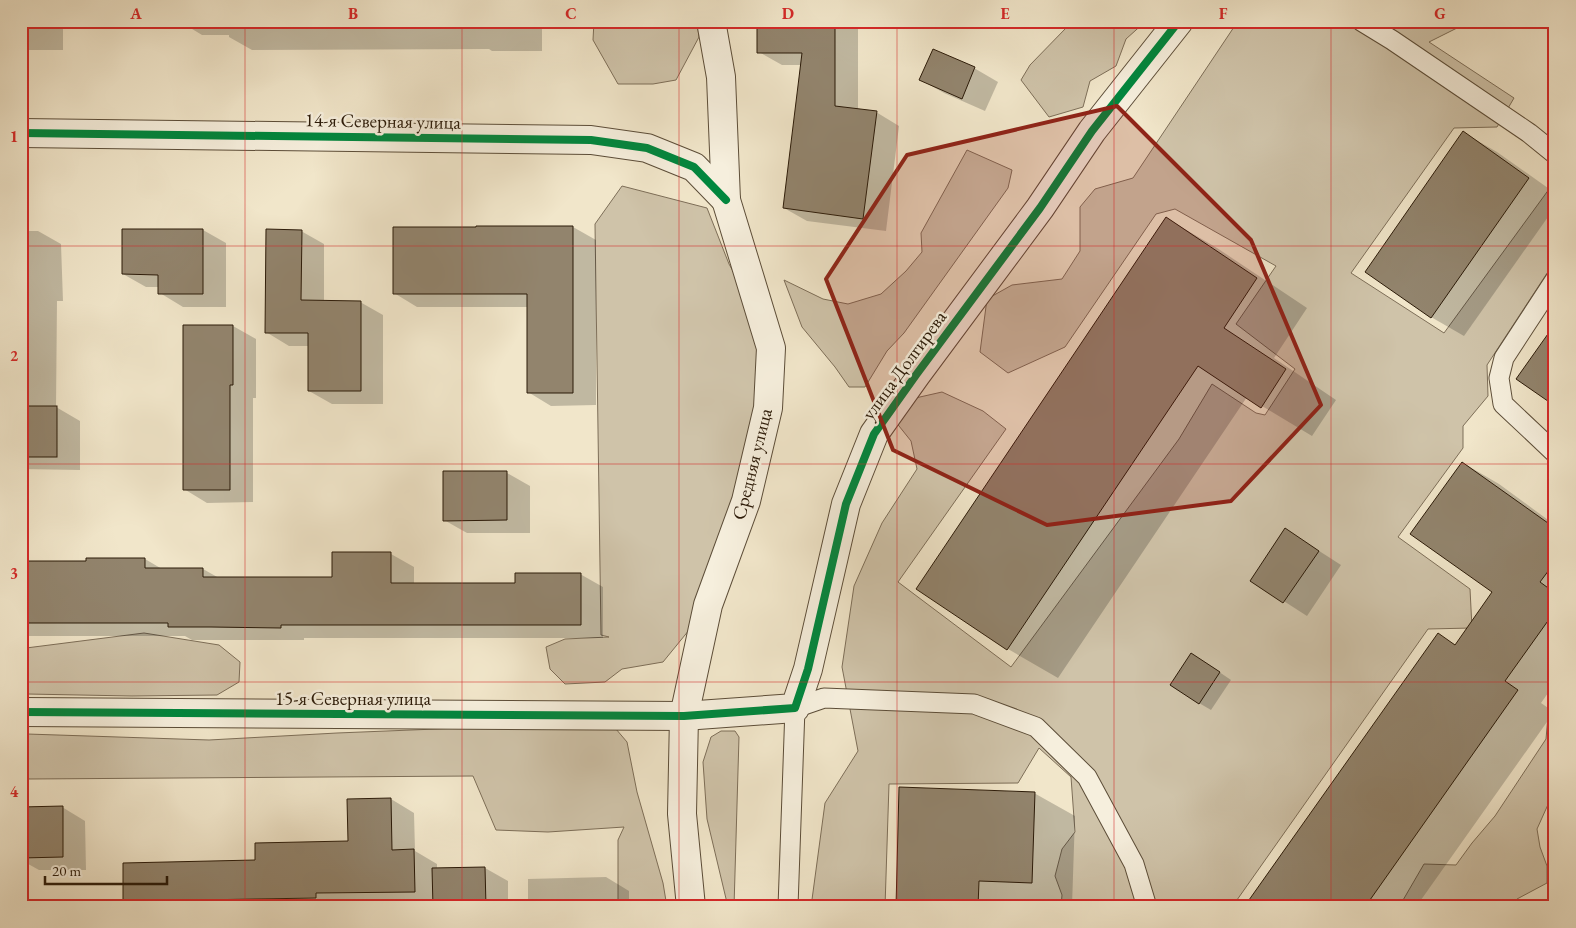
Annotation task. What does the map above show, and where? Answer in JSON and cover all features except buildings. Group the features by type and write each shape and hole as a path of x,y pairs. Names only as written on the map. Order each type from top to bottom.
{"street":[{"name":"Средняя улица","path":"691,907 682,814 684,716 708,605 746,501 768,408 771,348 726,200 721,77 711,21"},
{"name":"улица Долгирева","path":"794,708 808,669 846,504 874,434 1040,208 1092,131 1179,21"},
{"name":"14-я Северная улица","path":"21,133 591,140 647,148 694,167 726,200"},
{"path":"684,716 794,708"},
{"name":"15-я Северная улица","path":"21,712 684,716"}],"lane":[{"path":"1361,21 1530,133 1555,154"},
{"path":"1555,280 1504,358 1499,378 1503,404 1555,452"},
{"path":"788,907 794,708 824,698 974,704 1036,727 1087,777 1134,864 1147,907"}],"highlighted area":[{"path":"1117,106 1251,240 1321,405 1231,501 1047,525 893,450 826,279 907,155"}],"shaded area":[{"path":"594,21 697,21 699,37 676,80 653,84 618,84 593,40"},
{"path":"1070,21 1146,21 1126,39 1116,66 1090,81 1083,107 1049,117 1021,80 1030,65 1066,28"},
{"path":"1238,21 1471,21 1429,42 1514,98 1497,127 1454,128 1351,273 1444,333 1555,181 1555,261 1487,365 1488,396 1463,426 1463,448 1398,537 1470,589 1472,628 1428,629 1232,907 1061,907 1062,895 1055,876 1062,849 1075,832 1071,777 1039,748 1018,783 889,784 885,907 811,907 825,803 858,751 842,667 854,586 882,523 917,469 911,441 891,416 911,399 942,392 983,411 1006,429 898,582 1011,667 1179,439 1212,384 1256,413 1265,415 1295,369 1236,324 1276,266 1175,209 1156,214 1065,347 1008,373 980,352 987,299 1012,285 1062,279 1080,251 1080,207 1095,189 1133,178"},
{"path":"967,150 1012,170 1008,188 904,333 887,351 865,387 849,387 802,327 784,280 823,299 848,304 881,294 906,271 922,252 921,233"},
{"path":"622,186 707,208 729,264 744,291 760,349 760,383 745,461 694,624 663,662 622,669 605,682 565,684 550,669 546,647 565,639 609,637 601,635 595,224"},
{"path":"144,633 219,645 240,662 239,682 217,695 27,694 24,689 20,671 23,653 26,648"},
{"path":"1555,701 1555,764 1550,771 1555,789 1537,829 1540,847 1547,866 1547,883 1517,899 1517,907 1399,907 1424,864 1456,865 1495,816 1546,739 1548,716"},
{"path":"610,722 627,742 637,792 663,883 667,907 618,907 618,840 624,827 548,832 496,830 473,776 29,779 21,768 21,743 27,734 209,740"},
{"path":"721,731 735,731 739,737 734,907 728,907 707,819 703,762 711,737"}],"cycle path":[{"path":"21,712 684,716 795,708 808,669 846,504 874,434 1040,208 1092,131 1179,21"},
{"path":"21,133 591,140 647,148 694,167 726,200"}]}
